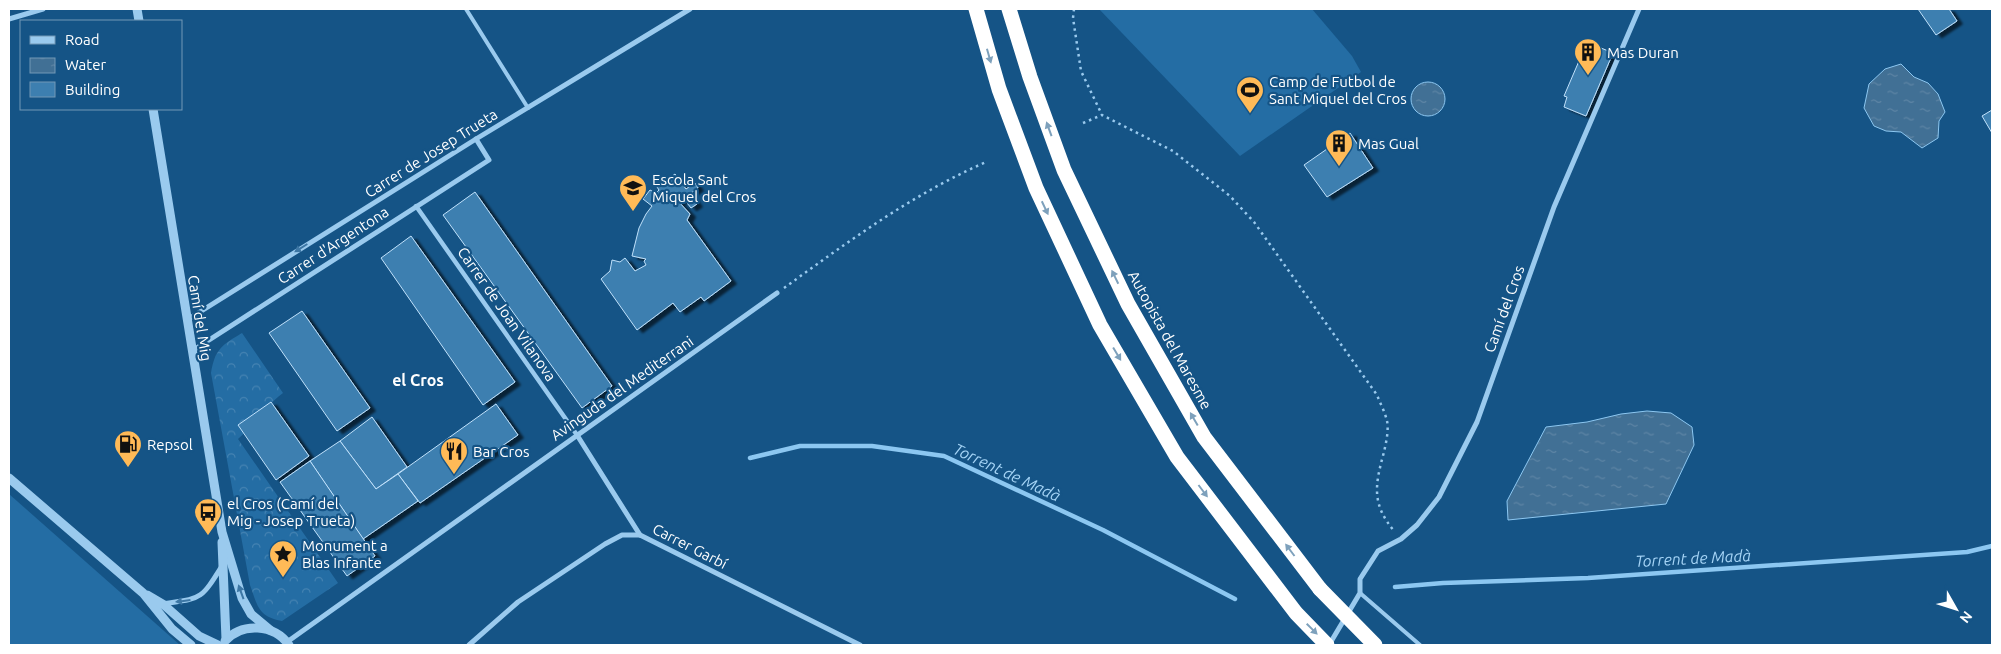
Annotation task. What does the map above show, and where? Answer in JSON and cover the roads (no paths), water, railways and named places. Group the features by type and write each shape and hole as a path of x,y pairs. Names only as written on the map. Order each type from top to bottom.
{"highway":[{"path":"976,9 999,89 1036,188 1100,325 1177,457 1296,614 1328,645"},
{"name":"Autopista del Maresme","path":"1009,9 1030,77 1064,170 1128,304 1204,437 1320,589 1375,645"}],"street":[{"path":"9,19 43,9"},
{"name":"Carrer de Josep Trueta","path":"187,320 476,139 690,9"},
{"name":"Camí del Cros","path":"1328,645 1360,593 1360,579 1378,551 1401,538 1417,524 1439,497 1477,422 1554,207 1639,9"},
{"name":"Camí del Mig","path":"153,110 222,532 242,598 251,614 288,644"},
{"name":"Carrer d'Argentona","path":"192,351 488,160 476,139"},
{"name":"Carrer de Joan Vilanova","path":"416,206 577,435"},
{"name":"Avinguda del Mediterrani","path":"288,644 777,293"},
{"path":"577,435 640,535"},
{"path":"9,478 143,593 172,629 191,645"},
{"name":"Camí del Mig","path":"222,532 222,643"},
{"name":"Carrer Garbí","path":"469,645 518,602 605,544 622,535 640,535 860,645"},
{"path":"162,604 194,600 205,593 222,566"},
{"path":"143,593 162,604 199,636 222,643 239,630 254,627 270,630"}],"lane":[{"path":"466,9 528,108"},
{"path":"1360,593 1420,645"}],"water":[{"path":"1901,64 1914,77 1928,83 1938,94 1945,112 1939,121 1938,138 1922,148 1901,132 1886,131 1874,126 1864,108 1869,84 1885,69"},
{"path":"1428,82 1440,87 1445,99 1440,111 1428,116 1416,111 1411,99 1416,87"},
{"path":"1647,411 1671,413 1692,427 1694,445 1666,504 1508,520 1507,501 1546,427"}],"waterway":[{"name":"Torrent de Madà","path":"750,458 800,446 872,446 944,456 1103,530 1235,599"},
{"name":"Torrent de Madà","path":"1395,587 1443,583 1588,578 1967,552 1992,546"}],"place":[{"name":"Mas Duran","path":"1588,76"},
{"name":"Camp de Futbol de Sant Miquel del Cros","path":"1250,114"},
{"name":"Mas Gual","path":"1339,167"},
{"name":"Escola Sant Miquel del Cros","path":"633,212"},
{"name":"Repsol","path":"128,468"},
{"name":"Bar Cros","path":"454,475"},
{"name":"el Cros (Camí del Mig - Josep Trueta)","path":"208,536"},
{"name":"Monument a Blas Infante","path":"283,578"}],"district":[{"name":"el Cros","path":"418,380"}]}
